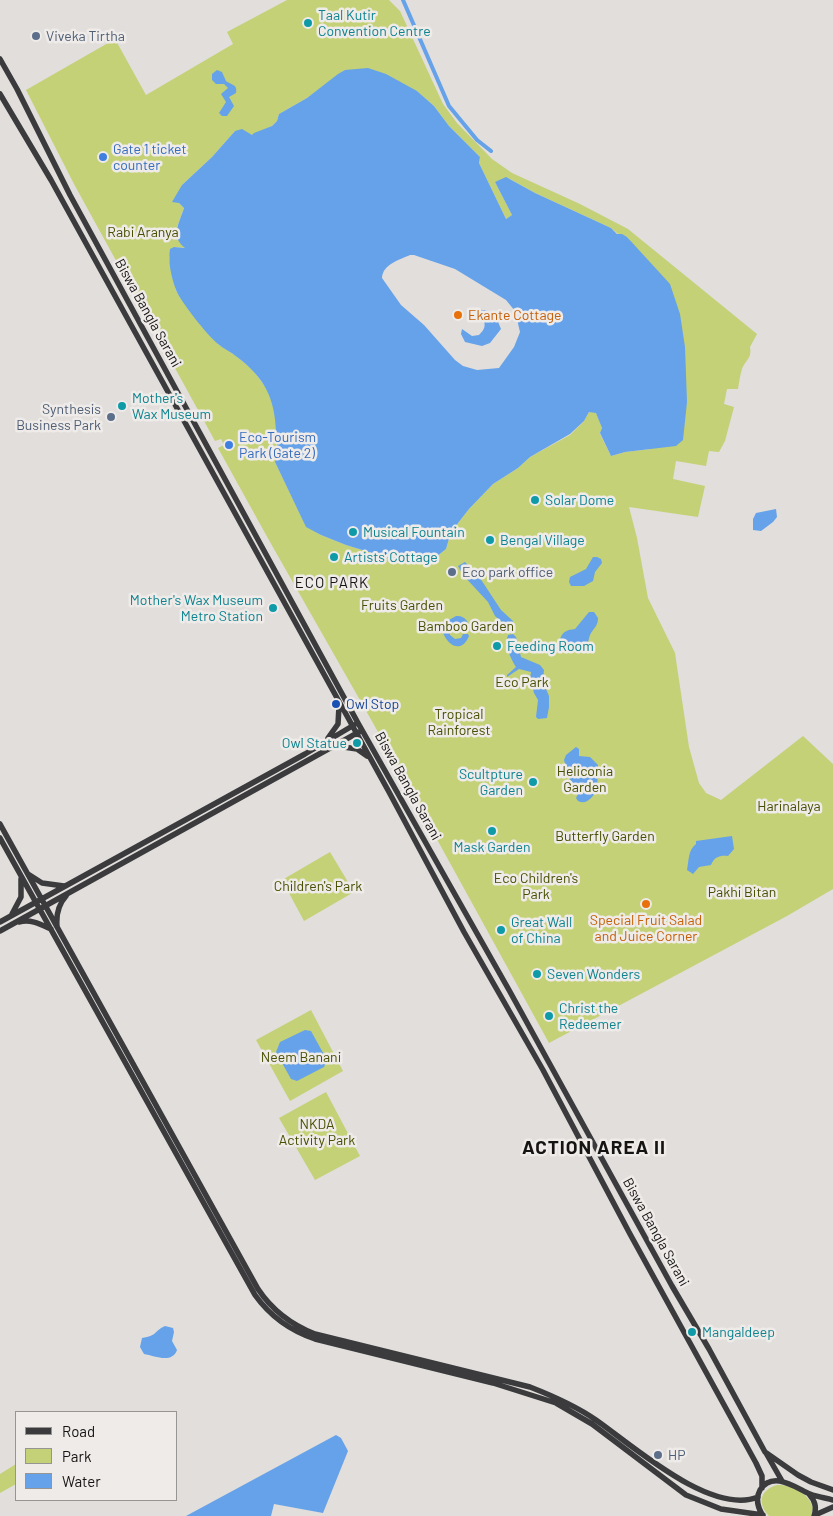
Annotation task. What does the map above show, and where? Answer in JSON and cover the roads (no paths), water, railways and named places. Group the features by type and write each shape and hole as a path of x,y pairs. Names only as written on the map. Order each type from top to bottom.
{"main road":[{"name":"Biswa Bangla Sarani","path":"0,59 22,98 70,195 355,724 517,1003 667,1278 709,1349 765,1452 798,1476 833,1490"},
{"name":"Biswa Bangla Sarani","path":"0,94 51,180 338,701 355,724"},
{"path":"326,742 338,724 340,711 338,701"},
{"path":"0,922 305,754 355,724"},
{"name":"Biswa Bangla Sarani","path":"360,732 370,759 464,932 543,1070 690,1346 756,1464 762,1476 762,1488"},
{"path":"0,931 360,732"},
{"path":"335,746 357,749 370,759"},
{"path":"305,754 309,760"},
{"path":"383,795 389,792"},
{"path":"0,824 38,901 58,931 258,1289 285,1318 315,1334 530,1387 563,1400 596,1419 648,1460 696,1493 716,1500 740,1504 758,1497"},
{"path":"0,838 24,875 42,883 65,886"},
{"path":"11,916 21,897 24,875"},
{"path":"58,931 57,911 69,892"},
{"path":"42,907 51,929 255,1295 272,1314 295,1331 315,1339 493,1382 556,1403 592,1424 686,1494 721,1510 763,1516"},
{"path":"15,922 31,921 51,929"},
{"path":"684,1349 690,1346"},
{"path":"765,1452 782,1481"},
{"path":"763,1516 759,1508 758,1497 762,1488 769,1482 782,1481 809,1494 833,1500"},
{"path":"809,1494 815,1503 815,1516 833,1507"}],"water":[{"name":"Eco Park","path":"368,68 386,74 417,91 434,106 449,126 480,157 479,163 506,219 512,215 495,182 506,177 535,193 611,228 617,234 627,237 670,284 680,314 685,347 687,402 683,440 676,446 625,452 611,456 600,433 602,428 596,413 589,412 584,421 570,434 530,457 518,468 493,484 469,509 451,532 446,549 431,561 420,563 398,561 346,545 306,527 275,462 277,447 275,420 266,389 254,372 235,355 218,344 208,333 189,310 176,290 170,269 169,254 170,249 174,247 185,248 180,243 177,234 184,208 179,203 172,202 182,185 212,157 235,131 242,129 252,135 272,126 277,121 279,114 307,98 345,70","holes":["414,255 455,269 506,300 515,311 520,332 514,347 499,368 477,370 463,366 455,360 424,325 401,305 382,278 383,273 392,263"]},
{"path":"217,70 222,72 226,81 236,88 236,93 229,97 234,106 227,116 222,116 219,113 226,102 221,94 228,88 224,84 216,84 212,80 212,74"},
{"path":"471,308 494,312 501,329 490,343 482,346 465,342 461,334 462,329 472,336 479,335 484,327 483,317 468,310"},
{"path":"776,509 777,517 773,522 761,531 753,530 753,519 756,513"},
{"path":"593,557 601,559 602,563 595,572 593,581 584,586 571,586 569,582 570,577 586,569"},
{"path":"465,562 480,578 501,610 513,621 513,624 507,627 495,616 488,602 463,575 458,566"},
{"path":"589,612 594,612 598,620 587,644 579,649 564,648 560,639 562,634 568,630 575,629"},
{"path":"456,616 466,620 470,630 463,630 463,626 458,624 451,629 450,635 455,639 461,638 463,634 468,634 469,636 463,645 459,646 452,645 443,633 449,620"},
{"path":"513,634 516,637 521,657 540,665 544,670 543,682 549,696 547,718 538,719 536,717 538,700 530,679 531,672 519,669 507,677 516,667 507,647 508,635"},
{"path":"576,747 579,749 579,756 590,757 598,765 597,791 589,800 584,802 578,801 576,798 579,792 569,778 564,760 566,755"},
{"path":"732,836 734,849 728,856 718,857 711,865 699,867 693,874 687,870 690,852 696,841"},
{"name":"Neem Banani","path":"305,1030 311,1031 327,1060 324,1067 297,1081 291,1079 276,1052 280,1042"},
{"path":"165,1326 173,1328 172,1341 177,1350 175,1354 171,1357 163,1358 144,1354 140,1347 142,1338 153,1335"},
{"path":"336,1435 341,1438 348,1451 323,1513 274,1504 271,1516 186,1516"}],"waterway":[{"path":"403,0 449,106 477,140 491,151"}],"place":[{"name":"Taal Kutir Convention Centre","path":"308,23"},
{"name":"Viveka Tirtha","path":"36,36"},
{"name":"Gate 1 ticket counter","path":"103,157"},
{"name":"Ekante Cottage","path":"458,315"},
{"name":"Mother's Wax Museum","path":"122,406"},
{"name":"Synthesis Business Park","path":"111,417"},
{"name":"Eco-Tourism Park (Gate 2)","path":"229,445"},
{"name":"Solar Dome","path":"535,500"},
{"name":"Musical Fountain","path":"353,532"},
{"name":"Bengal Village","path":"490,540"},
{"name":"Artists' Cottage","path":"334,557"},
{"name":"Eco park office","path":"452,572"},
{"name":"Mother's Wax Museum Metro Station","path":"273,608"},
{"name":"Feeding Room","path":"497,646"},
{"name":"Owl Stop","path":"336,704"},
{"name":"Owl Statue","path":"357,743"},
{"name":"Scultpture Garden","path":"533,782"},
{"name":"Mask Garden","path":"492,831"},
{"name":"Special Fruit Salad and Juice Corner","path":"646,904"},
{"name":"Great Wall of China","path":"501,930"},
{"name":"Seven Wonders","path":"537,974"},
{"name":"Christ the Redeemer","path":"549,1016"},
{"name":"Mangaldeep","path":"692,1332"},
{"name":"HP","path":"658,1455"}],"district":[{"name":"ECO PARK","path":"332,583"},
{"name":"ACTION AREA II","path":"594,1148"}],"park label":[{"name":"Rabi Aranya","path":"143,232"},
{"name":"Fruits Garden","path":"402,605"},
{"name":"Bamboo Garden","path":"466,626"},
{"name":"Tropical Rainforest","path":"459,722"},
{"name":"Heliconia Garden","path":"585,780"},
{"name":"Harinalaya","path":"789,806"},
{"name":"Butterfly Garden","path":"605,836"},
{"name":"Children's Park","path":"318,886"},
{"name":"Eco Children's Park","path":"536,886"},
{"name":"Pakhi Bitan","path":"742,892"},
{"name":"NKDA Activity Park","path":"317,1132"}]}
